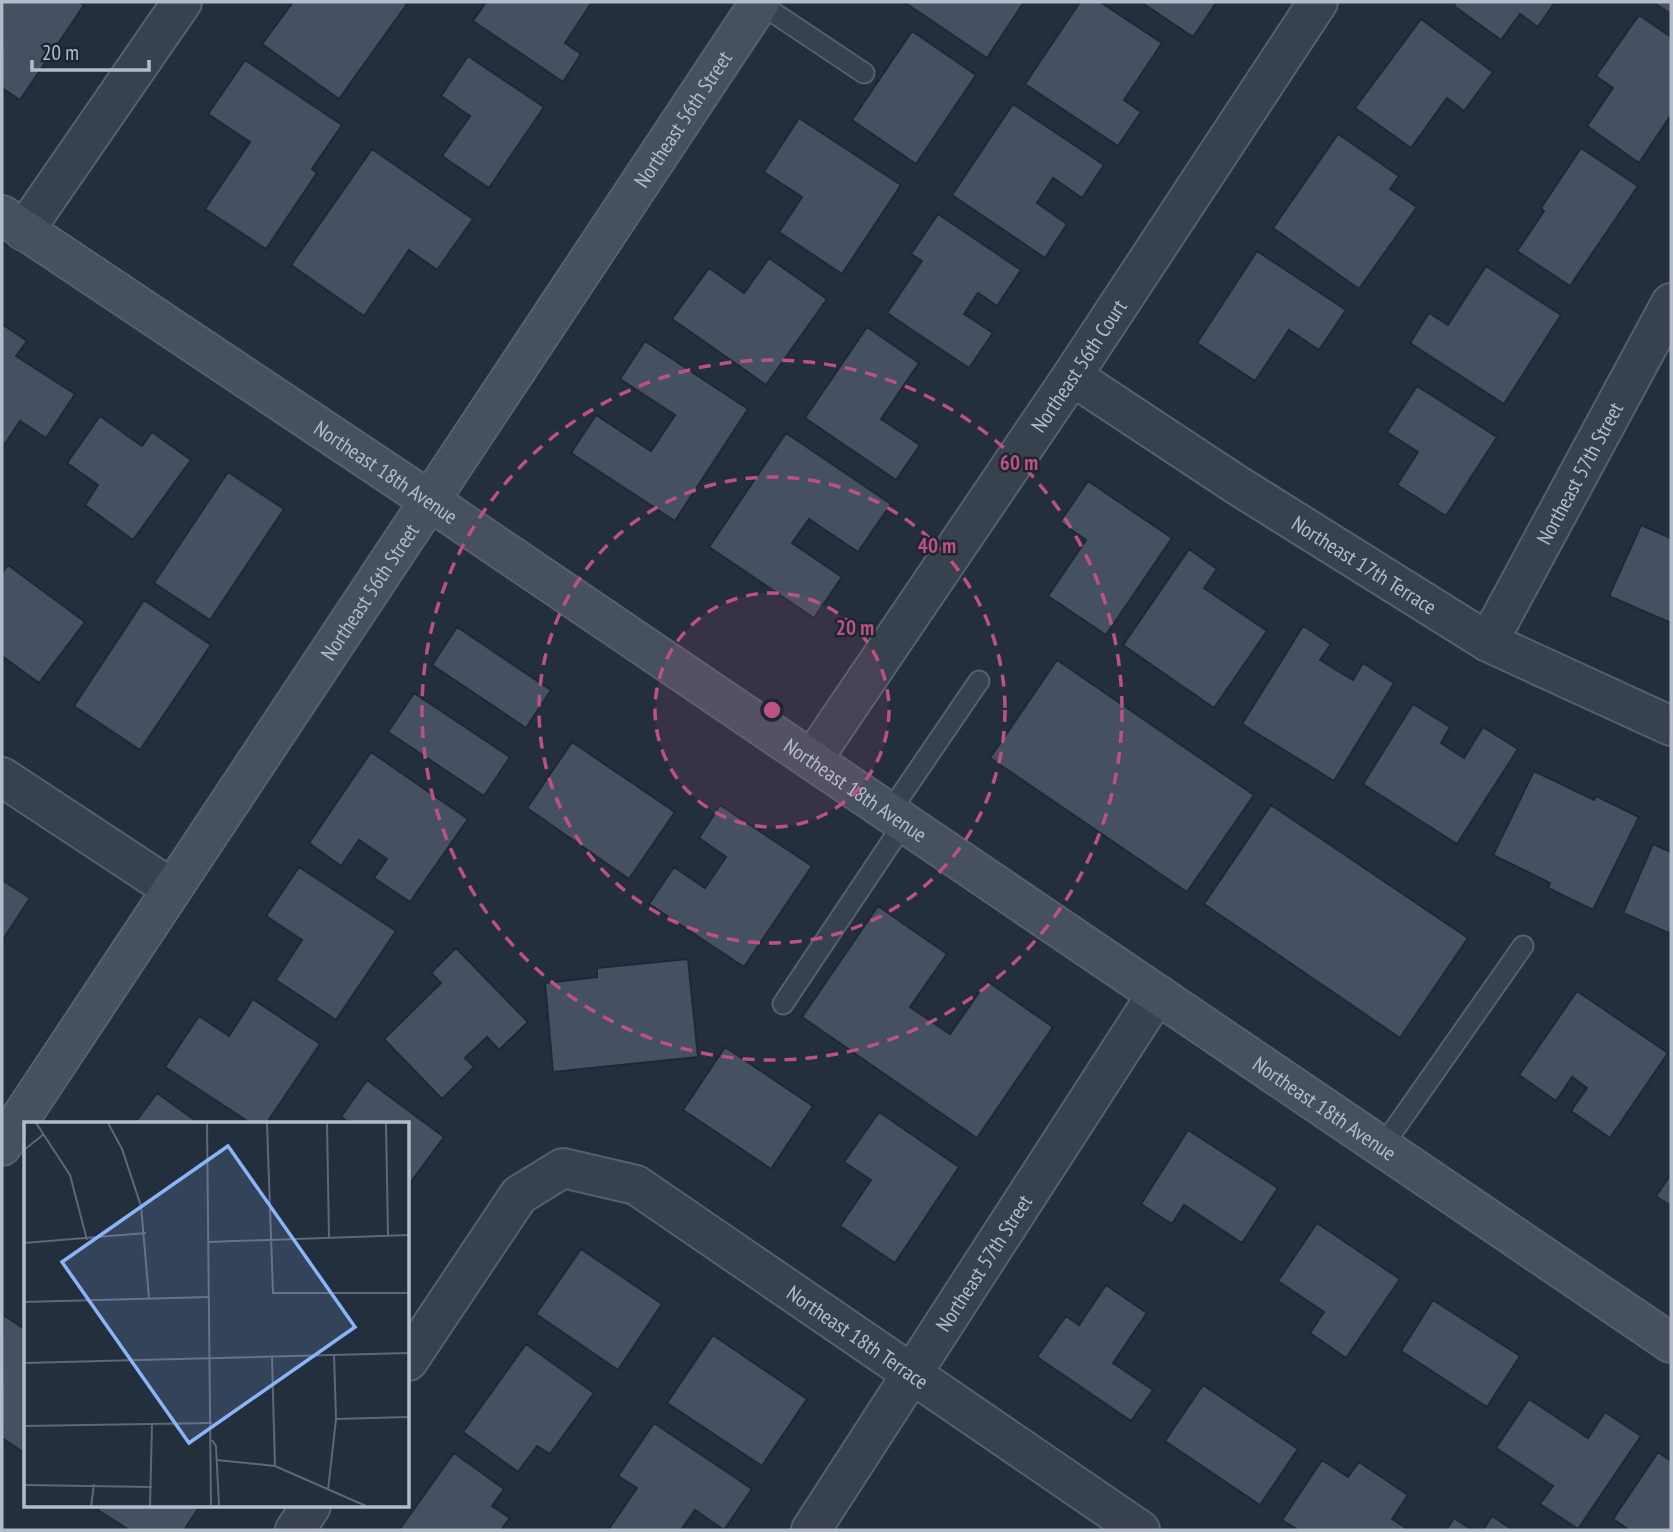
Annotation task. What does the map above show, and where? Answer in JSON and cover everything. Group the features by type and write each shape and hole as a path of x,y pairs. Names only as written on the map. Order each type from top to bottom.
{"street":[{"path":"13,223 182,2"},
{"name":"Northeast 56th Court","path":"812,760 1072,376 1318,2"},
{"name":"Northeast 56th Street","path":"2,1146 760,3"},
{"name":"Northeast 18th Avenue","path":"13,223 430,501 1671,1343"},
{"name":"Northeast 57th Street","path":"1488,642 1671,303"},
{"name":"Northeast 17th Terrace","path":"1072,376 1237,485 1488,642 1671,726"},
{"path":"2,777 172,889"},
{"name":"Northeast 57th Street","path":"811,1530 1157,994"},
{"name":"Northeast 18th Terrace","path":"410,1358 519,1195 563,1168 636,1185 1140,1530"},
{"path":"295,1530 310,1508"}],"lane":[{"path":"760,3 864,73"},
{"path":"783,1004 979,681"},
{"path":"1382,1147 1523,946"}],"building":[{"path":"3,2 79,2 84,5 20,100 2,88"},
{"path":"293,2 407,4 339,99 262,44"},
{"path":"486,2 592,2 565,43 581,54 563,82 473,21"},
{"path":"904,2 1024,2 987,58"},
{"path":"1080,2 1100,2 1162,43 1124,100 1141,112 1118,146 1025,84"},
{"path":"1141,2 1213,2 1216,3 1193,37"},
{"path":"1456,2 1555,2 1538,27 1520,14 1501,40 1454,6"},
{"path":"1653,2 1671,2 1671,14"},
{"path":"1639,15 1671,37 1671,115 1639,163 1587,126 1613,88 1596,76"},
{"path":"1421,19 1493,72 1464,111 1447,98 1411,148 1355,108"},
{"path":"912,31 976,75 916,164 852,120"},
{"path":"468,56 544,107 489,188 442,156 470,116 441,96"},
{"path":"245,60 342,125 312,169 317,173 266,249 205,209 250,142 208,114"},
{"path":"1013,104 1104,165 1082,198 1053,178 1037,203 1067,224 1045,258 952,195"},
{"path":"799,118 901,185 842,274 779,232 802,197 764,172"},
{"path":"1338,134 1399,176 1390,189 1417,207 1359,289 1273,228"},
{"path":"1581,148 1638,186 1570,286 1517,251 1544,211 1541,208"},
{"path":"372,149 473,219 437,270 409,250 364,316 291,265"},
{"path":"938,214 1021,270 997,306 978,293 964,314 993,333 969,368 887,313 922,261 911,254"},
{"path":"1257,251 1346,310 1319,350 1289,330 1255,381 1197,343"},
{"path":"769,258 827,299 766,385 672,319 709,268 744,293"},
{"path":"1486,266 1561,315 1504,404 1410,343 1429,313 1448,325"},
{"path":"2,324 27,341 16,356 75,394 46,438 20,421 5,444 2,442"},
{"path":"867,327 919,363 881,419 920,445 896,480 805,418"},
{"path":"645,341 748,409 675,521 571,453 596,415 651,451 675,415 620,379"},
{"path":"1417,386 1497,437 1446,516 1397,485 1418,452 1387,432"},
{"path":"100,416 142,446 152,432 191,460 133,540 85,505 98,485 67,463"},
{"path":"786,433 891,504 858,552 809,519 792,543 842,577 814,618 709,547"},
{"path":"228,472 284,509 210,620 154,583"},
{"path":"1088,481 1172,538 1106,635 1048,596 1086,540 1060,522"},
{"path":"1641,525 1671,538 1671,623 1609,596"},
{"path":"1189,549 1217,569 1204,588 1267,631 1214,708 1123,645"},
{"path":"8,565 85,622 39,683 2,656 2,573"},
{"path":"144,600 211,645 140,750 74,706"},
{"path":"1303,626 1331,644 1320,660 1353,680 1363,663 1394,683 1334,781 1242,724"},
{"path":"457,627 551,690 526,728 432,665"},
{"path":"1057,660 1254,795 1187,892 990,758"},
{"path":"414,693 510,757 484,796 388,732"},
{"path":"1413,704 1450,727 1441,743 1464,758 1483,727 1518,749 1457,844 1363,784"},
{"path":"572,742 675,812 629,879 527,808"},
{"path":"371,752 468,819 410,902 374,878 387,859 359,840 341,866 309,843"},
{"path":"1534,771 1594,800 1596,796 1639,817 1593,910 1548,888 1550,883 1493,855"},
{"path":"720,805 812,866 744,967 649,904 674,867 705,888 726,857 699,838"},
{"path":"1271,805 1468,938 1400,1038 1204,904"},
{"path":"1653,844 1671,852 1671,934 1623,913"},
{"path":"299,867 396,931 336,1020 276,980 302,940 266,916"},
{"path":"2,880 30,898 2,941"},
{"path":"878,906 947,954 910,1007 950,1034 987,981 1053,1027 977,1138 802,1017"},
{"path":"456,948 528,1022 499,1050 487,1037 465,1058 474,1067 442,1099 384,1039 441,983 431,973"},
{"path":"688,959 698,1057 553,1072 545,983 597,977 597,968"},
{"path":"1577,991 1668,1053 1610,1138 1571,1111 1587,1088 1572,1077 1556,1101 1519,1075"},
{"path":"253,999 320,1044 267,1122 249,1122 165,1067 199,1016 229,1036"},
{"path":"725,1047 813,1106 771,1169 683,1110"},
{"path":"367,1080 444,1137 410,1183 410,1122 348,1122 341,1117"},
{"path":"157,1093 197,1122 135,1122"},
{"path":"879,1112 959,1167 895,1263 840,1226 871,1180 844,1162"},
{"path":"1188,1130 1278,1188 1242,1243 1184,1205 1172,1224 1141,1204"},
{"path":"1671,1174 1671,1206 1656,1196"},
{"path":"1317,1223 1400,1279 1346,1358 1310,1333 1324,1312 1278,1281"},
{"path":"581,1249 662,1304 618,1370 536,1314"},
{"path":"1106,1285 1147,1313 1113,1363 1153,1390 1131,1421 1037,1357 1066,1316 1079,1325"},
{"path":"1433,1300 1520,1356 1487,1407 1401,1351"},
{"path":"3,1315 24,1329 24,1453 2,1438"},
{"path":"713,1335 807,1399 762,1466 667,1403"},
{"path":"526,1344 594,1393 550,1454 537,1446 518,1472 463,1432"},
{"path":"1203,1385 1298,1449 1260,1505 1165,1441"},
{"path":"1529,1399 1588,1438 1605,1412 1641,1436 1578,1529 1540,1504 1553,1486 1496,1448"},
{"path":"654,1423 752,1489 724,1530 695,1510 681,1530 608,1530 637,1488 618,1476"},
{"path":"1658,1452 1671,1461 1671,1530 1629,1530 1613,1519"},
{"path":"454,1453 504,1489 492,1506 510,1518 501,1530 399,1530"},
{"path":"1322,1460 1348,1477 1359,1462 1408,1495 1392,1519 1409,1530 1298,1530 1282,1520"},
{"path":"199,1508 184,1530 129,1530 98,1510"},
{"path":"1492,1516 1513,1530 1483,1530"},
{"path":"1454,1518 1472,1530 1446,1530"}]}
